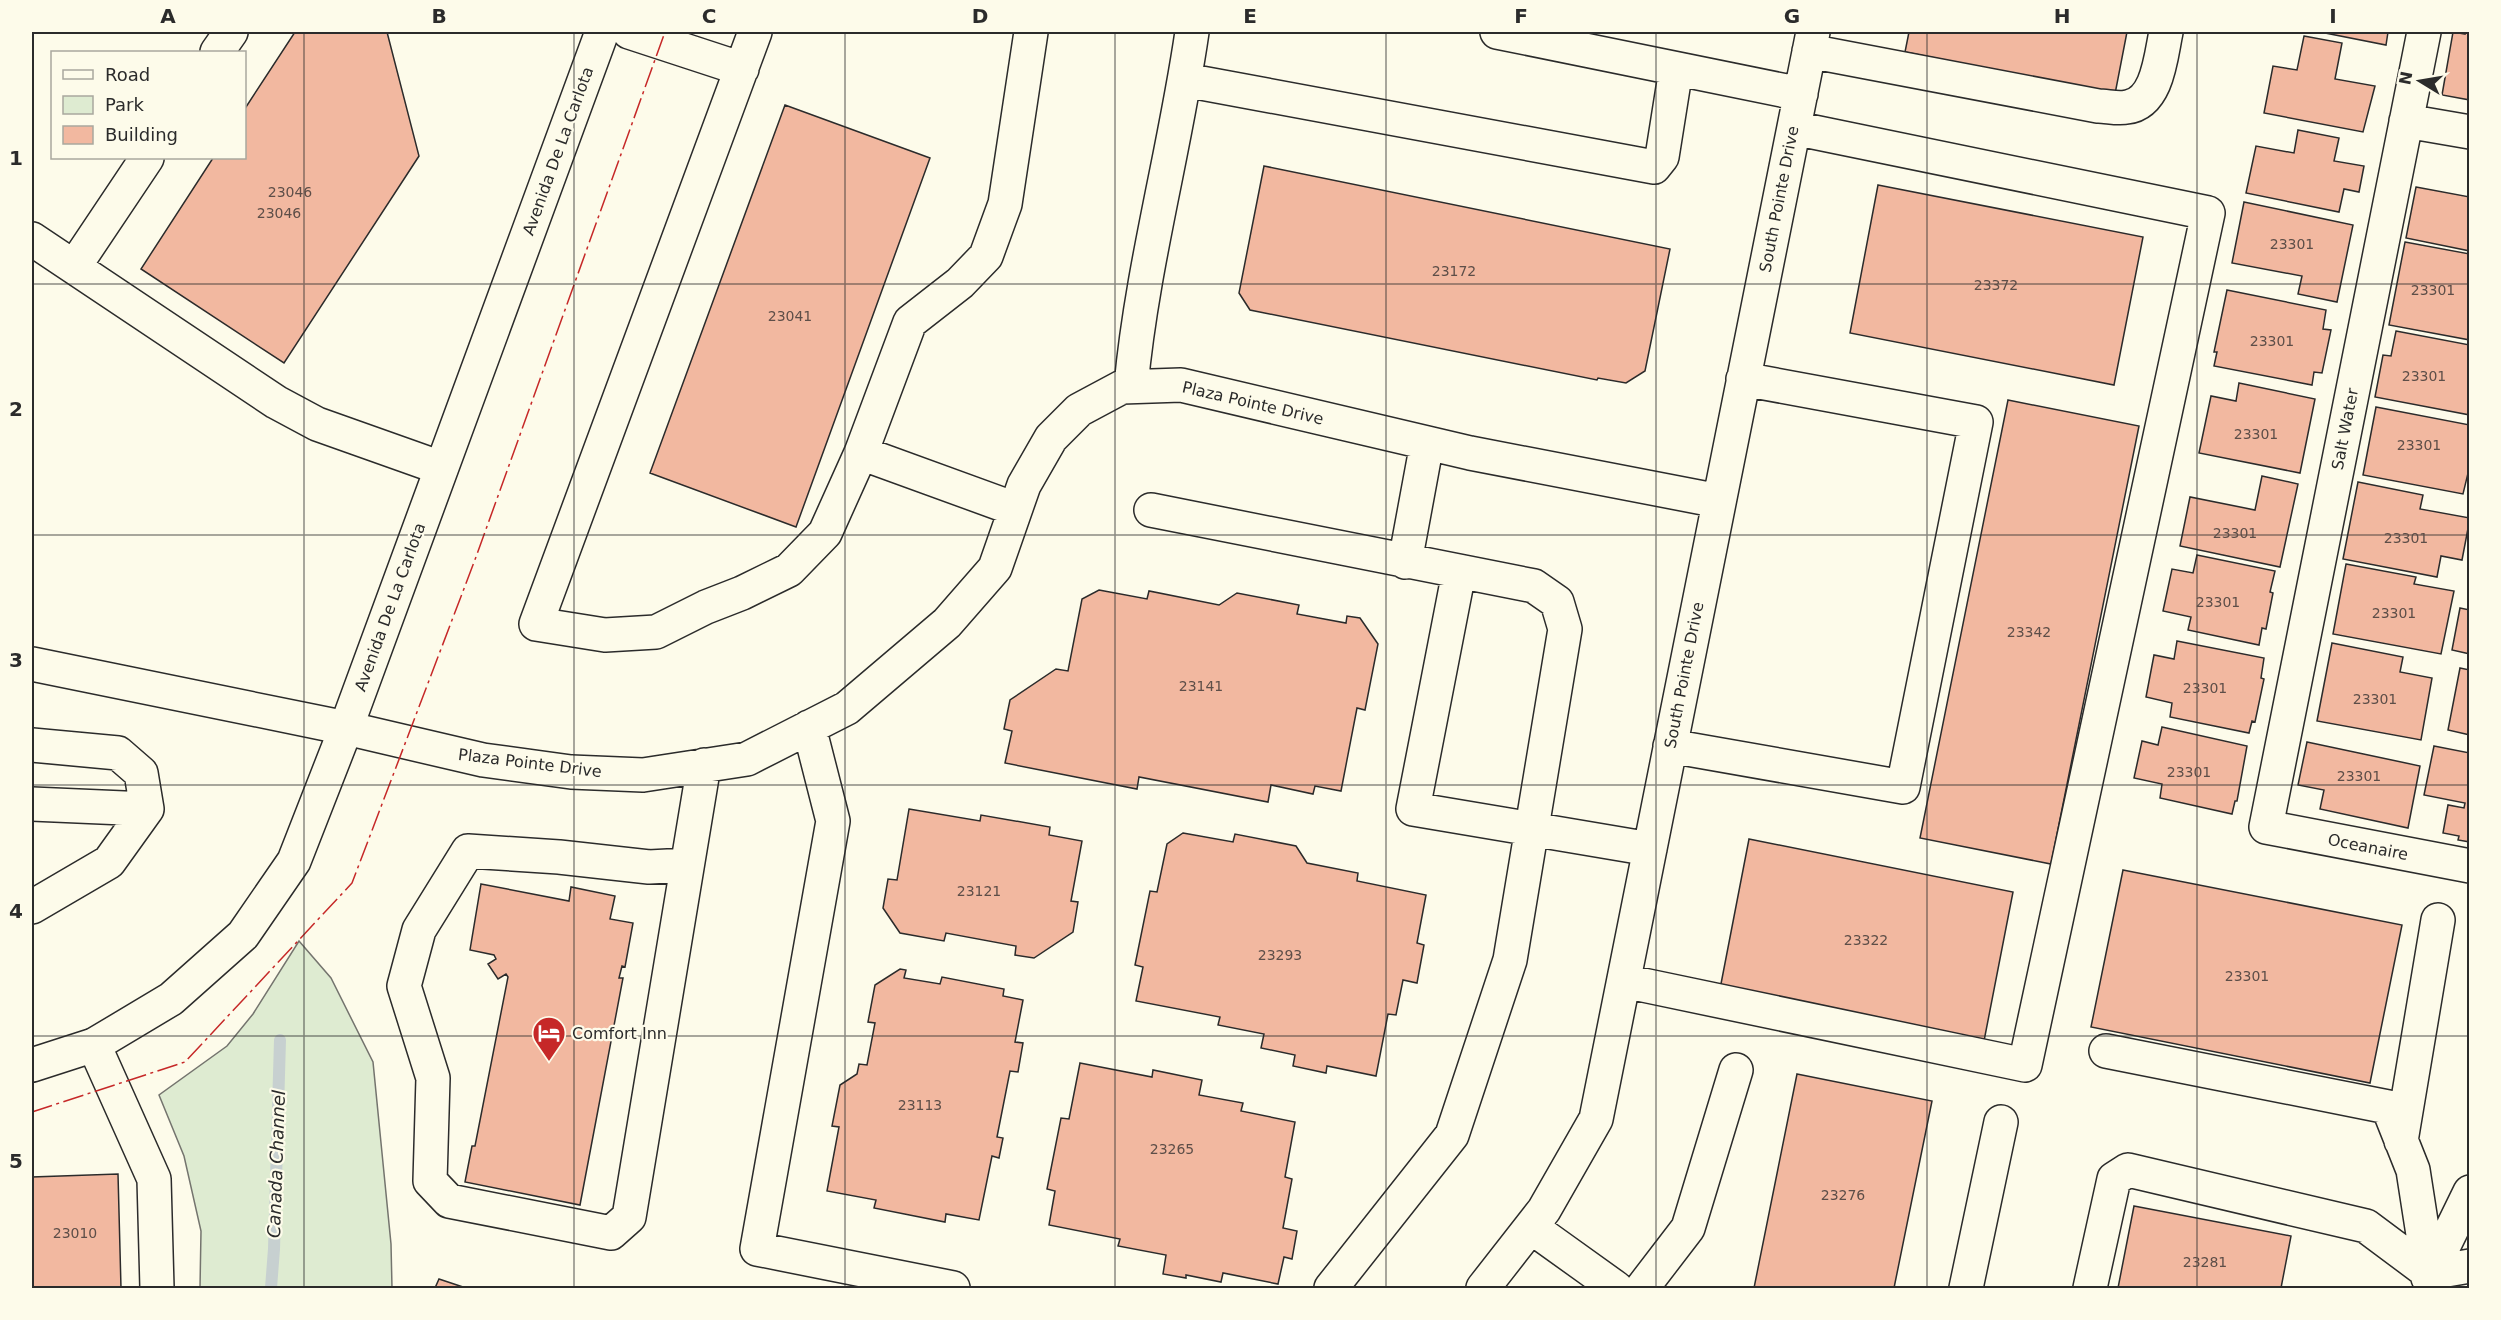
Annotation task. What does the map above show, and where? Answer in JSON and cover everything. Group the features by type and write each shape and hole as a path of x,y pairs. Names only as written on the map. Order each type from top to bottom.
{"street":[{"path":"218,51 231,32"},
{"name":"Avenida De La Carlota","path":"32,1065 94,1045 171,999 243,935 294,861 346,728 602,32"},
{"path":"629,32 741,69"},
{"path":"755,32 536,624 604,635 656,632 789,570 825,533 861,453 910,322 960,283 986,256 1005,204 1031,32"},
{"path":"1131,386 1136,328 1185,80 1192,32"},
{"path":"1497,32 1801,94"},
{"path":"1811,41 2098,106 2128,107 2145,98 2158,72 2166,32"},
{"name":"Salt Water","path":"2266,827 2424,32"},
{"name":"South Pointe Drive","path":"1483,1288 1544,1210 1596,1119 1811,41"},
{"path":"1185,80 1654,167 1662,158 1676,69"},
{"path":"2406,121 2469,132"},
{"path":"1624,981 2025,1065 2208,213 1794,128"},
{"path":"74,267 146,159"},
{"path":"32,239 276,402 318,424 441,468"},
{"path":"1670,746 1903,787 1976,422 1743,379"},
{"name":"Plaza Pointe Drive","path":"32,664 346,728 483,760 571,772 643,775 747,759 847,708 947,623 995,568 1024,485 1051,438 1079,410 1122,387 1131,386 1181,385 1427,443 1719,501"},
{"path":"1406,562 1427,443"},
{"path":"861,453 1016,509"},
{"path":"1151,510 1534,586 1557,602 1565,629 1510,960 1452,1134 1331,1288"},
{"path":"1459,572 1413,809 1650,849"},
{"path":"809,728 833,821 757,1249 953,1288"},
{"path":"32,745 118,753 141,773 147,809 109,862 32,907"},
{"path":"687,865 649,867 559,857 468,852 419,930 404,986 433,1078 430,1181 448,1201 611,1233 630,1217 704,765"},
{"path":"32,804 147,809"},
{"name":"Oceanaire","path":"2266,827 2469,866"},
{"path":"2401,1141 2438,920"},
{"path":"94,1045 154,1179 157,1288"},
{"path":"2106,1051 2388,1107 2413,1170 2427,1281"},
{"path":"1642,1288 1688,1228 1736,1070"},
{"path":"1966,1288 2001,1122"},
{"path":"2090,1288 2114,1179 2128,1170 2366,1226 2427,1281"},
{"path":"2427,1281 2469,1192"},
{"path":"1531,1227 1616,1288"},
{"path":"2427,1281 2469,1266"}],"green space":[{"path":"299,941 331,978 373,1062 391,1244 392,1288 200,1288 201,1231 184,1156 159,1095 227,1046 253,1014"}],"building":[{"path":"295,32 387,32 419,156 284,363 141,269 212,159 246,159 246,107"},
{"path":"1909,32 2127,32 2115,94 1905,52"},
{"path":"2320,32 2388,32 2386,45"},
{"path":"2453,32 2465,34 2465,32 2470,32 2470,100 2442,95"},
{"path":"2304,36 2342,43 2335,79 2375,86 2363,132 2264,113 2273,66 2297,70"},
{"path":"785,105 930,158 796,527 650,473"},
{"path":"2298,130 2339,138 2334,161 2364,166 2359,192 2344,189 2339,212 2246,193 2256,146 2294,153"},
{"path":"1264,166 1670,249 1645,371 1626,383 1598,378 1597,380 1250,310 1239,293"},
{"path":"1878,185 2143,237 2114,385 1850,333"},
{"path":"2416,187 2470,197 2470,251 2406,238"},
{"path":"2244,202 2353,225 2337,302 2298,294 2302,276 2232,263"},
{"path":"2405,242 2470,254 2470,340 2389,325"},
{"path":"2227,290 2326,310 2323,329 2331,330 2322,373 2314,372 2312,385 2214,366 2217,352 2214,352"},
{"path":"2396,331 2470,345 2470,415 2375,397 2383,355 2391,356"},
{"path":"2239,383 2315,399 2300,473 2199,453 2211,396 2236,401"},
{"path":"2008,400 2139,426 2051,864 1920,838"},
{"path":"2376,407 2470,425 2470,465 2463,494 2363,475"},
{"path":"2262,476 2298,484 2280,567 2180,546 2190,497 2255,510"},
{"path":"2358,482 2423,495 2420,509 2470,518 2462,560 2441,556 2437,577 2343,559"},
{"path":"2197,555 2275,571 2266,629 2262,628 2259,645 2188,630 2191,617 2163,611 2172,569 2193,573"},
{"path":"2346,564 2416,577 2414,584 2454,591 2441,654 2333,634"},
{"path":"1099,590 1147,599 1149,591 1219,605 1237,593 1299,605 1297,614 1346,623 1347,616 1360,618 1378,644 1365,710 1357,708 1341,791 1315,786 1313,794 1271,785 1268,802 1139,777 1137,789 1005,763 1012,731 1004,729 1010,700 1056,669 1068,671 1082,599"},
{"path":"2460,608 2470,610 2470,654 2452,650"},
{"path":"2177,641 2264,658 2261,678 2264,679 2255,722 2252,721 2249,733 2170,717 2172,703 2146,697 2154,655 2174,659"},
{"path":"2332,643 2403,657 2400,672 2432,678 2421,740 2317,721"},
{"path":"2460,668 2470,670 2470,735 2448,730"},
{"path":"2162,727 2247,746 2237,801 2235,801 2232,814 2160,798 2162,784 2134,778 2142,741 2158,745"},
{"path":"2307,742 2420,766 2408,828 2320,809 2324,790 2298,785"},
{"path":"2434,746 2470,753 2470,842 2458,840 2459,836 2443,833 2448,805 2464,808 2465,803 2424,795"},
{"path":"909,809 980,821 981,815 1050,827 1049,835 1082,841 1071,901 1078,902 1073,932 1034,958 1015,955 1016,946 946,933 944,941 900,933 883,908 888,879 897,880"},
{"path":"1183,833 1233,842 1235,834 1296,846 1307,863 1358,873 1357,881 1426,895 1417,943 1424,945 1417,983 1403,980 1396,1015 1388,1014 1376,1076 1327,1066 1326,1073 1293,1066 1295,1055 1261,1048 1264,1034 1218,1025 1220,1017 1136,1001 1143,967 1135,965 1150,891 1157,892 1167,844"},
{"path":"1749,839 2013,892 1984,1041 1720,989"},
{"path":"2123,870 2402,925 2370,1083 2091,1027"},
{"name":"Comfort Inn","path":"481,884 569,901 571,887 615,896 610,919 633,923 625,967 622,966 619,978 623,978 580,1205 465,1182 472,1146 475,1146 508,977 506,974 498,979 488,964 496,959 494,955 470,950"},
{"path":"900,969 906,970 904,978 940,984 942,977 1004,989 1003,996 1023,1000 1015,1042 1023,1043 1018,1072 1010,1071 997,1137 1003,1138 999,1158 992,1156 979,1220 946,1214 945,1222 874,1208 876,1200 827,1191 839,1127 832,1126 840,1085 857,1074 859,1064 867,1065 875,1023 868,1022 875,985"},
{"path":"1080,1063 1152,1077 1153,1070 1202,1080 1199,1095 1243,1103 1241,1111 1295,1122 1285,1177 1292,1179 1283,1228 1297,1231 1292,1259 1284,1257 1278,1284 1223,1273 1221,1282 1186,1275 1186,1278 1163,1274 1166,1255 1118,1246 1120,1239 1049,1225 1055,1191 1047,1189 1061,1118 1069,1119"},
{"path":"1797,1074 1932,1101 1894,1288 1754,1288"},
{"path":"118,1174 121,1288 32,1288 32,1177"},
{"path":"2134,1206 2291,1236 2281,1288 2118,1288"},
{"path":"439,1279 466,1288 435,1288"}],"waterway":[{"name":"Canada Channel","path":"271,1288 280,1040"}],"power":[{"path":"32,1112 185,1062 352,883 476,557 665,32"}],"place":[{"name":"Comfort Inn","path":"549,1062"}]}
